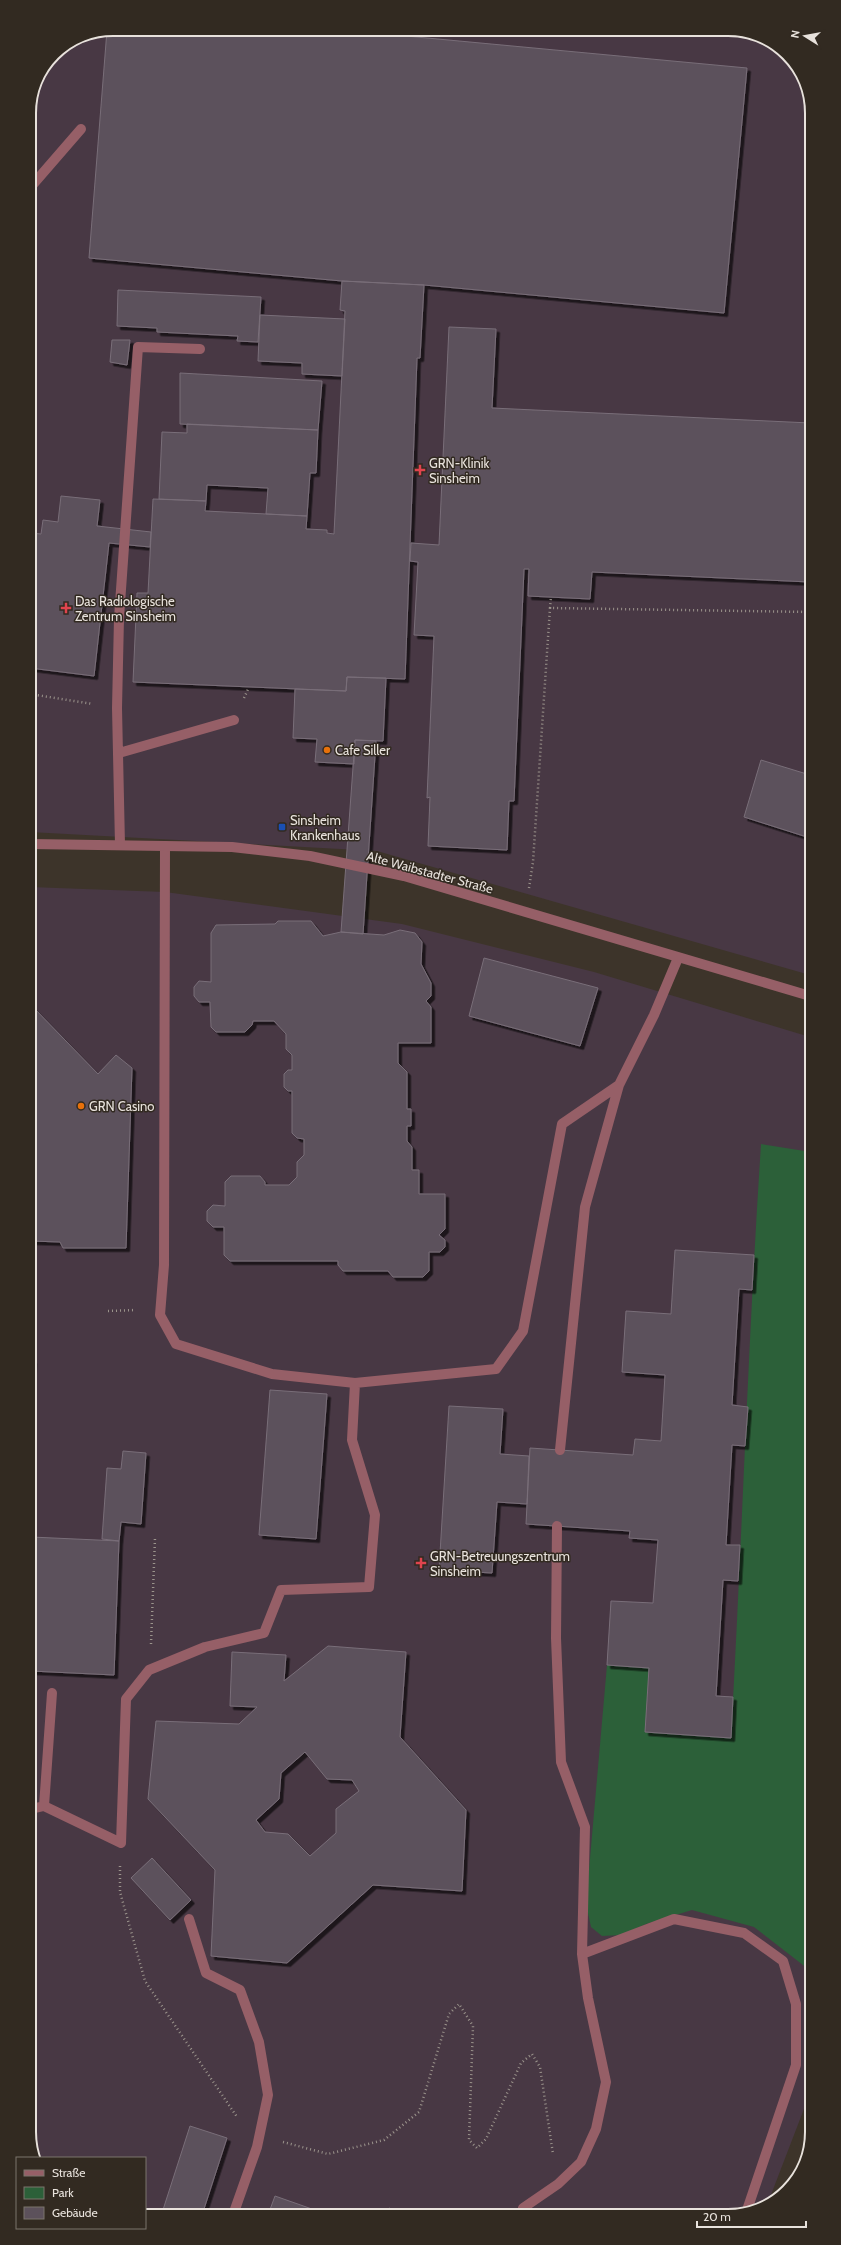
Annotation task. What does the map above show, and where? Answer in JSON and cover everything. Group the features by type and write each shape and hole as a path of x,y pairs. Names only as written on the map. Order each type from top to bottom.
{"street":[{"path":"36,181 81,129"},
{"path":"120,845 117,708 119,618 138,347 200,349"},
{"path":"119,753 234,720"},
{"name":"Alte Waibstadter Straße","path":"36,844 232,847 310,856 404,876 805,995"},
{"path":"165,846 164,1265 160,1316 176,1344 272,1374 355,1383 496,1370 524,1331 562,1124 619,1085"},
{"path":"560,1450 585,1206 619,1085 654,1015 678,958"},
{"path":"36,1808 44,1806 121,1843 126,1699 149,1670 205,1647 264,1633 281,1590 369,1587 375,1515 352,1440 355,1383"},
{"path":"523,2208 558,2184 581,2162 596,2129 606,2082 588,1998 582,1954 585,1827 561,1762 556,1638 557,1526"},
{"path":"44,1806 52,1693"},
{"path":"189,1919 206,1973 240,1990 259,2042 268,2095 257,2147 235,2209"},
{"path":"582,1954 674,1919 744,1933 783,1961 796,2004 796,2065 748,2206"}],"path":[{"path":"525,912 533,862 551,597"},
{"path":"550,608 805,612"},
{"path":"36,695 117,708"},
{"path":"108,1311 139,1309"},
{"path":"149,1670 155,1538"},
{"path":"121,1843 120,1892 145,1981 257,2147 276,2140 328,2154 384,2140 419,2112 449,2014 459,2004 473,2026 469,2140 477,2148 486,2139 521,2063 532,2054 540,2067 558,2184"}],"shaded area":[{"name":"GRN-Klinik Sinsheim","path":"108,36 733,36 743,37 767,46 786,62 801,88 805,113 805,974 377,851 36,832 36,108 42,83 49,70 62,55 74,46 83,42 98,37"},
{"name":"GRN-Betreuungszentrum Sinsheim","path":"36,887 165,892 402,924 594,972 805,1035 805,2106 770,2196 748,2206 728,2209 146,2209 146,2157 40,2157 36,2132"}],"green space":[{"path":"761,1144 805,1151 805,1967 754,1927 692,1910 646,1924 622,1935 602,1936 591,1927 586,1904 607,1665 649,1668 645,1732 731,1737 752,1292"}],"building":[{"path":"107,36 406,36 747,68 724,313 424,285 342,281 89,258"},
{"name":"GRN-Klinik Sinsheim","path":"342,281 424,285 420,358 417,358 405,679 347,677 346,691 133,682 137,593 148,593 153,499 206,501 205,511 307,516 306,529 327,530 327,533 334,534 345,311 340,310"},
{"path":"118,290 261,297 258,342 237,341 238,336 157,332 157,328 117,326"},
{"path":"260,315 345,319 342,376 302,374 302,363 258,361"},
{"name":"GRN-Klinik Sinsheim","path":"449,327 496,329 492,408 805,423 805,582 592,572 590,599 528,596 529,569 524,569 514,801 509,801 507,850 428,846 430,797 427,798 434,636 414,635 418,562 410,561 411,543 439,545"},
{"path":"112,340 130,340 127,365 110,362"},
{"path":"180,373 322,381 318,430 180,424"},
{"path":"187,424 318,430 316,473 310,473 307,516 266,514 268,488 207,485 206,501 159,499 162,432 187,433"},
{"name":"Das Radiologische Zentrum Sinsheim","path":"61,496 100,500 97,526 151,532 150,547 109,543 94,676 36,669 36,534 41,534 43,520 58,522"},
{"path":"347,677 386,678 383,741 355,740 354,764 315,762 317,739 293,738 295,689 346,691"},
{"path":"355,740 376,741 363,934 341,932"},
{"path":"761,760 805,773 805,836 744,817"},
{"path":"278,921 311,921 323,936 341,932 384,935 400,930 415,933 422,942 421,964 431,983 431,996 426,1001 431,1007 431,1043 398,1043 398,1063 407,1072 407,1109 411,1109 411,1126 407,1126 407,1141 412,1147 412,1170 419,1170 419,1194 445,1194 445,1229 439,1235 445,1240 445,1247 440,1252 429,1252 429,1271 423,1277 393,1277 388,1271 343,1271 338,1265 338,1261 230,1261 224,1255 224,1227 213,1227 207,1221 207,1211 213,1205 225,1206 225,1182 231,1176 260,1176 265,1182 265,1185 289,1185 297,1177 297,1162 304,1155 304,1139 297,1138 292,1133 292,1091 288,1091 284,1087 284,1074 288,1070 292,1070 292,1055 286,1049 286,1034 274,1021 253,1021 252,1025 245,1032 216,1032 211,1027 210,1002 199,1002 194,996 194,987 199,981 211,982 211,933 216,925 275,924"},
{"path":"484,958 598,988 580,1046 469,1016"},
{"name":"GRN Casino","path":"36,1010 98,1074 116,1055 132,1068 126,1248 63,1248 60,1242 36,1241"},
{"path":"675,1250 754,1255 752,1290 739,1289 732,1405 748,1407 745,1446 732,1445 726,1545 740,1545 738,1581 723,1580 716,1696 733,1697 731,1738 645,1732 649,1668 607,1665 611,1601 653,1603 658,1540 629,1538 630,1531 526,1524 530,1448 633,1455 635,1439 661,1441 665,1375 622,1372 626,1311 671,1314"},
{"path":"270,1390 327,1394 316,1539 259,1535"},
{"path":"449,1406 503,1409 500,1454 529,1456 527,1504 497,1502 492,1573 439,1570"},
{"path":"123,1451 146,1453 141,1524 121,1522 119,1541 102,1539 107,1468 121,1469"},
{"path":"36,1537 119,1541 114,1675 36,1671"},
{"path":"328,1646 406,1652 400,1737 466,1810 462,1891 373,1885 287,1963 211,1956 215,1870 148,1799 156,1721 239,1724 257,1707 230,1706 232,1652 286,1655 284,1681","holes":["305,1752 327,1779 352,1780 359,1791 336,1809 336,1833 310,1856 288,1834 265,1832 256,1820 279,1799 281,1773"]},
{"path":"152,1858 191,1900 170,1920 131,1878"},
{"path":"190,2126 227,2138 204,2209 163,2209"},
{"path":"275,2196 312,2209 270,2209"}],"place":[{"name":"GRN-Klinik Sinsheim","path":"420,470"},
{"name":"Das Radiologische Zentrum Sinsheim","path":"66,608"},
{"name":"Cafe Siller","path":"327,750"},
{"name":"Sinsheim Krankenhaus","path":"282,827"},
{"name":"GRN Casino","path":"81,1106"},
{"name":"GRN-Betreuungszentrum Sinsheim","path":"421,1563"}]}
